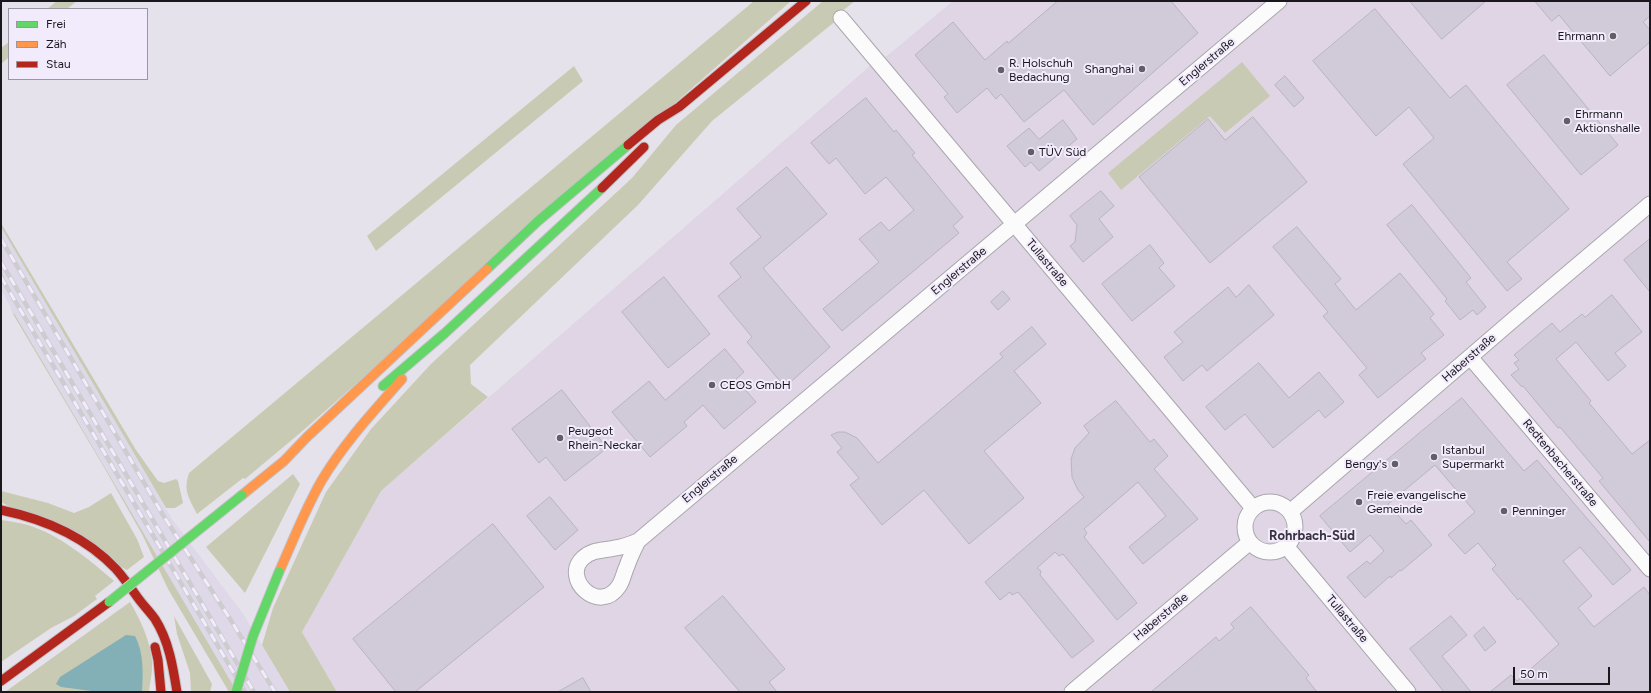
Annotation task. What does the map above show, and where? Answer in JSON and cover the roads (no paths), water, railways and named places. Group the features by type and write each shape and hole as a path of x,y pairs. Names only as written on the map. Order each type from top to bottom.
{"main road":[{"path":"284,461 307,437 538,221 658,120 679,107 806,1"},
{"path":"375,392 430,348 581,206 618,174 679,107"},
{"path":"236,692 253,636 306,509 340,453 430,348"},
{"path":"1,681 109,602 284,461 330,429"},
{"path":"1,510 16,512 38,519 70,533 94,549 119,572 139,599 153,613 162,631 175,675 177,692"},
{"path":"139,599 151,632 158,660 161,692"}],"street":[{"name":"Englerstraße","path":"638,540 1015,225 1279,1"},
{"name":"Tullastraße","path":"841,18 1253,508"},
{"name":"Haberstraße","path":"1290,512 1470,356 1650,204"},
{"name":"Redtenbacherstraße","path":"1470,356 1650,569"},
{"path":"1272,502 1282,505 1290,512 1294,522 1294,531 1292,538 1286,546 1268,552 1259,549 1250,542 1245,532 1245,523 1247,515 1253,508 1261,503 1272,502"},
{"name":"Haberstraße","path":"1072,692 1250,542"},
{"name":"Tullastraße","path":"1286,546 1408,692"}],"water":[{"path":"126,635 135,636 140,649 143,670 142,692 99,692 61,687 56,684 60,677"}],"railway":[{"path":"1,239 163,515 275,692"},
{"path":"1,262 254,692"},
{"path":"1,277 245,692"}],"place":[{"name":"Ehrmann","path":"1613,36"},
{"name":"Shanghai","path":"1142,69"},
{"name":"R. Holschuh Bedachung","path":"1001,70"},
{"name":"Ehrmann Aktionshalle","path":"1567,121"},
{"name":"TÜV Süd","path":"1031,152"},
{"name":"CEOS GmbH","path":"712,385"},
{"name":"Peugeot Rhein-Neckar","path":"560,438"},
{"name":"Istanbul Supermarkt","path":"1434,457"},
{"name":"Bengy's","path":"1395,464"},
{"name":"Freie evangelische Gemeinde","path":"1359,502"},
{"name":"Penninger","path":"1504,511"}],"district":[{"name":"Rohrbach-Süd","path":"1312,536"}]}
